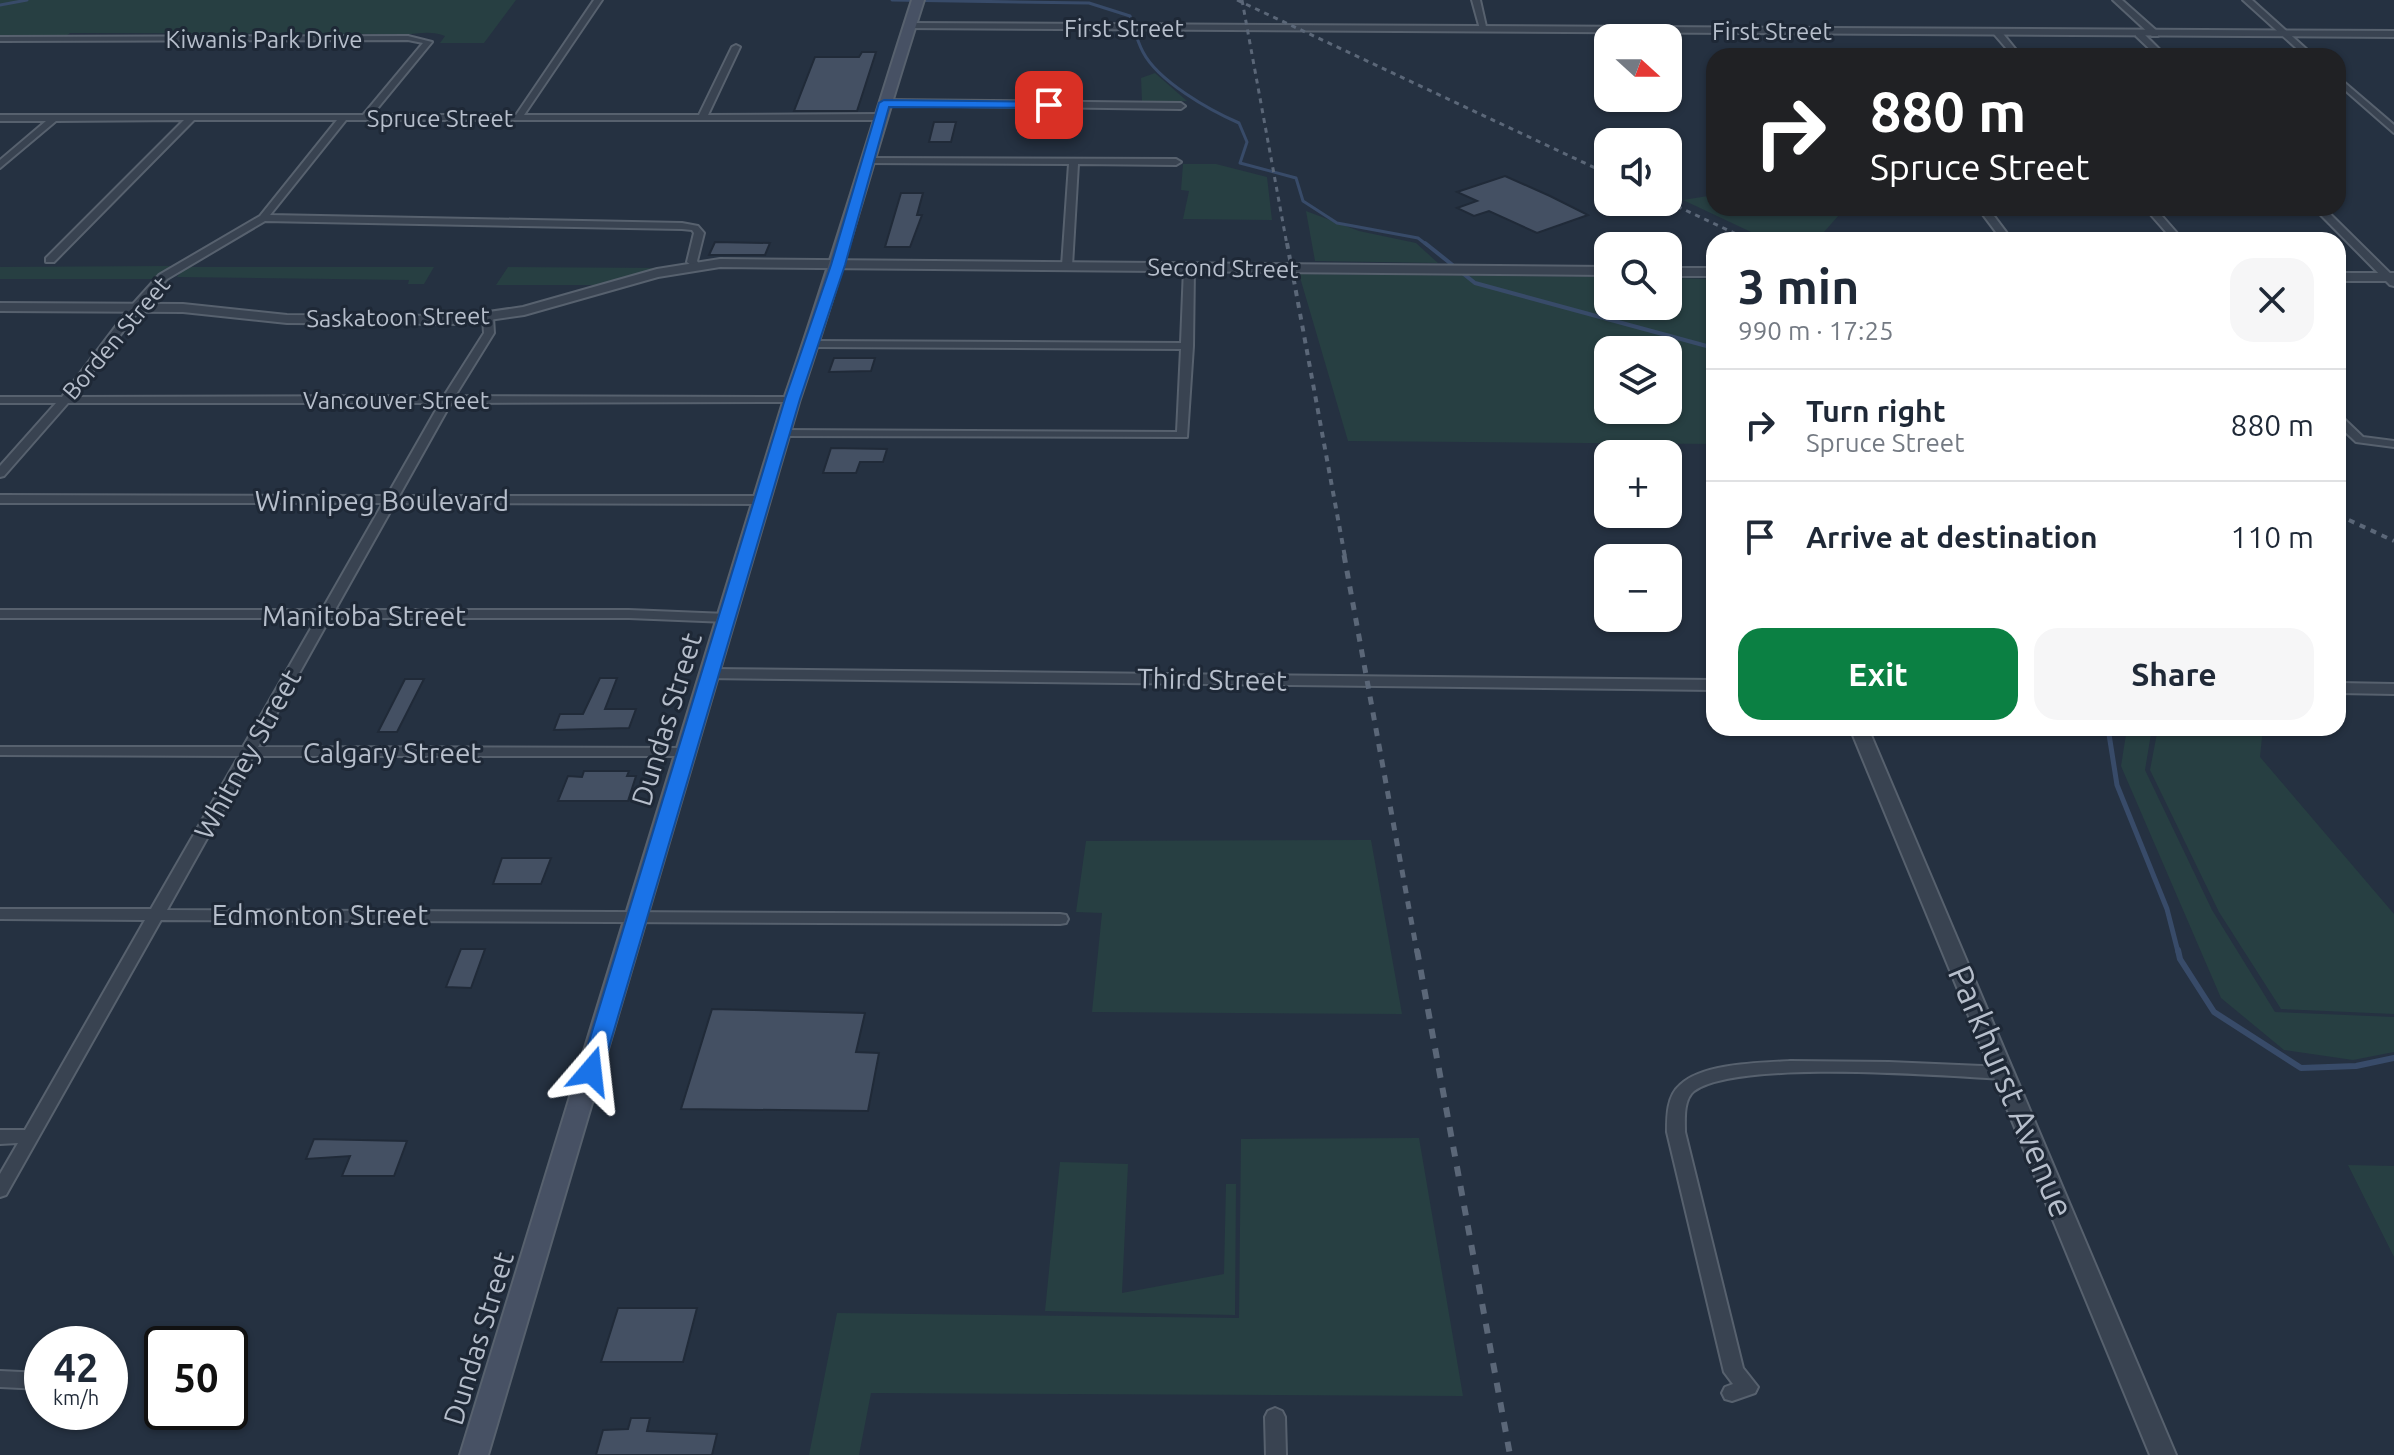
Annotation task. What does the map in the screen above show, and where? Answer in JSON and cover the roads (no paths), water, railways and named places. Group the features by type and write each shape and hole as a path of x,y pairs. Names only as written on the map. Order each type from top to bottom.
{"main road":[{"name":"Dundas Street","path":"474,1455 792,399 838,265 882,110 917,3"}],"street":[{"path":"517,119 598,0"},
{"path":"1476,0 1484,29"},
{"path":"2117,0 2155,34"},
{"path":"2247,0 2301,48"},
{"name":"First Street","path":"909,26 2394,34"},
{"path":"1997,32 2010,48"},
{"path":"2139,34 2154,48"},
{"name":"Kiwanis Park Drive","path":"0,39 408,38 428,42 365,118"},
{"path":"702,118 736,47"},
{"path":"2346,87 2394,130"},
{"name":"Spruce Street","path":"0,118 702,118 882,110 1181,106"},
{"path":"0,165 54,118"},
{"path":"50,260 191,118"},
{"name":"Borden Street","path":"0,473 64,401 163,277 263,218 343,118"},
{"path":"868,161 1176,162"},
{"path":"1067,266 1074,163"},
{"path":"2157,216 2171,232"},
{"path":"2327,216 2344,232"},
{"path":"263,218 682,226 695,228 699,233 692,262 695,265"},
{"path":"2346,234 2392,279"},
{"name":"Saskatoon Street","path":"0,307 183,308 287,319 488,317 524,311 695,265 838,265"},
{"name":"Second Street","path":"838,265 1594,271"},
{"path":"782,433 1183,435 1189,268"},
{"path":"1682,272 1706,272"},
{"path":"2346,277 2392,279"},
{"name":"Whitney Street","path":"0,1190 447,400 489,333 488,317"},
{"path":"811,344 1188,346"},
{"name":"Vancouver Street","path":"0,400 792,399"},
{"path":"2346,427 2360,440 2394,444"},
{"name":"Winnipeg Boulevard","path":"0,499 763,500"},
{"name":"Manitoba Street","path":"0,614 629,614 727,618"},
{"name":"Third Street","path":"710,674 1706,685"},
{"path":"2346,688 2394,689"},
{"name":"Parkhurst Avenue","path":"1862,736 2163,1455"},
{"name":"Calgary Street","path":"0,751 688,752"},
{"name":"Edmonton Street","path":"0,914 1060,919"},
{"path":"1732,1393 1748,1387 1734,1372 1676,1132 1677,1105 1687,1087 1719,1072 1764,1067 2005,1073"},
{"path":"0,1137 31,1136"},
{"path":"0,1379 24,1380"},
{"path":"1275,1417 1276,1455"}],"waterway":[{"path":"0,5 27,0"},
{"path":"892,0 1089,3 1130,16 1143,52 1160,74 1199,102 1239,123 1247,142 1240,163 1296,178 1303,201 1337,223 1418,238 1427,245"},
{"path":"1425,243 1475,283 1706,346"},
{"path":"2109,736 2117,785 2167,909 2178,952"},
{"path":"2178,950 2180,959 2214,1012 2301,1068 2356,1066 2394,1058"}],"railway":[{"path":"1237,0 1242,3"},
{"path":"1242,3 1594,167"},
{"path":"1242,3 1287,245"},
{"path":"1682,209 1732,232"},
{"path":"1287,243 1345,557"},
{"path":"2346,519 2394,541"},
{"path":"1344,555 1417,952"},
{"path":"1417,950 1510,1455"}]}
